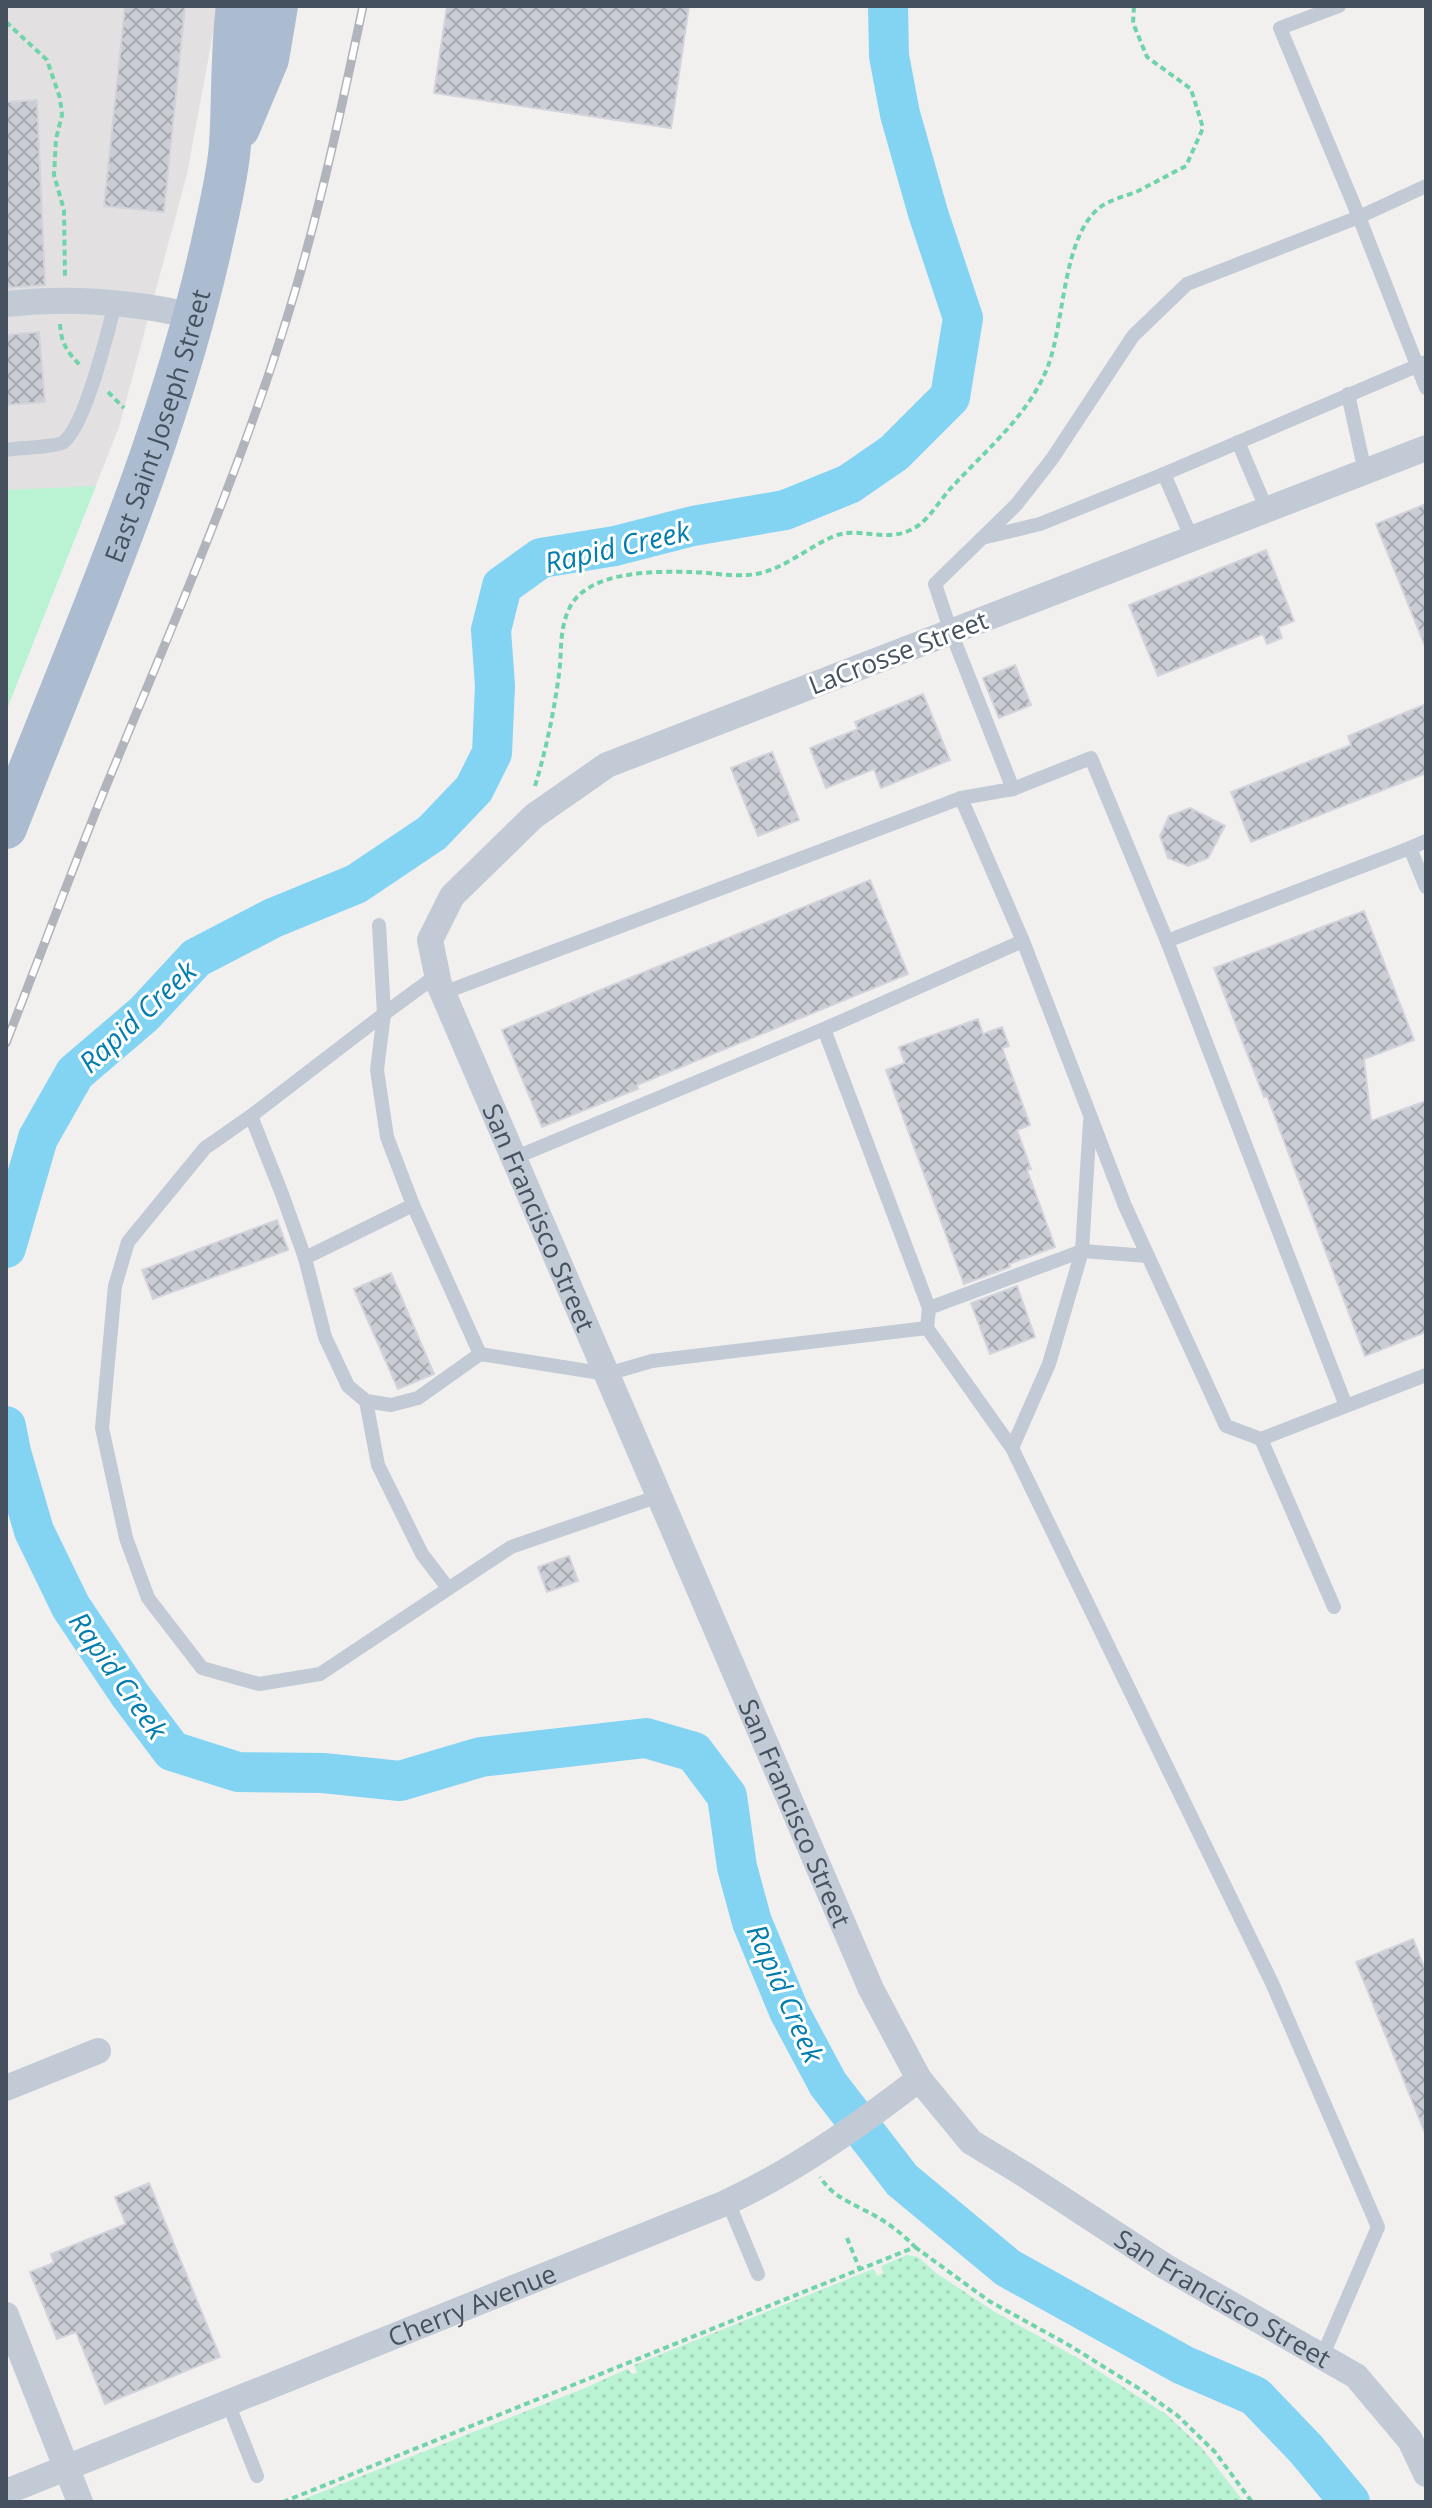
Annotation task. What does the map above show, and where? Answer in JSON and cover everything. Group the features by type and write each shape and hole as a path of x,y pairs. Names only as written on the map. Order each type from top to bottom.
{"main road":[{"name":"East Saint Joseph Street","path":"6,828 152,459 193,316 215,229 230,147 232,44 237,6"},
{"path":"230,147 268,59 277,6"}],"street":[{"path":"6,304 42,300 151,306 193,316"},
{"name":"LaCrosse Street","path":"430,940 452,896 534,816 607,765 1426,448"},
{"name":"San Francisco Street","path":"430,940 440,984 659,1496 871,1989 919,2079 971,2142 1166,2267 1356,2376 1410,2440 1426,2474"},
{"path":"6,2088 98,2051"},
{"name":"Cherry Avenue","path":"6,2492 810,2167 919,2079"},
{"path":"6,2315 80,2502"}],"lane":[{"path":"1339,6 1280,28 1421,363 1426,388"},
{"path":"1013,789 935,584 1016,505 1052,459 1133,336 1187,284 1359,217 1426,186"},
{"path":"6,450 61,443 73,431 94,379 115,304"},
{"path":"982,539 1040,524 1421,363"},
{"path":"1348,394 1365,472"},
{"path":"1238,442 1267,510"},
{"path":"1164,474 1192,539"},
{"path":"659,1496 511,1547 320,1674 259,1684 202,1668 148,1598 126,1538 102,1428 115,1286 128,1242 205,1148 384,1014 440,984 961,798 1013,789 1091,758 1167,941 1346,1406"},
{"path":"961,798 1023,941 1125,1206 1226,1426 1261,1439 1426,1375"},
{"path":"1167,941 1426,841"},
{"path":"1410,848 1426,887"},
{"path":"379,925 384,1014 377,1070 387,1137 413,1205 480,1354"},
{"path":"514,1158 824,1029 1023,941"},
{"path":"824,1029 929,1308 927,1328 1012,1448 1272,1983 1378,2227 1322,2357"},
{"path":"251,1116 305,1258 325,1337 348,1386 366,1401 391,1405 418,1398 480,1354 607,1374 652,1361 927,1328"},
{"path":"1012,1448 1049,1364 1082,1251 1090,1116"},
{"path":"305,1258 413,1205"},
{"path":"929,1308 1082,1251 1148,1256"},
{"path":"366,1401 378,1465 422,1554 448,1588"},
{"path":"1261,1439 1334,1607"},
{"path":"728,2202 758,2274"},
{"path":"228,2403 257,2476"}],"path":[{"path":"534,816 531,799 543,758 559,673 561,637 569,607 582,592 599,582 630,574 757,574 850,531 889,537 919,525 1036,394 1049,364 1063,312 1069,262 1085,226 1100,207 1186,166 1203,128 1191,89 1147,57 1133,23 1134,6"},
{"path":"6,22 47,60 60,98 62,115 56,139 54,175 64,210 65,278"},
{"path":"810,2167 833,2194 881,2219 989,2301 1067,2344 1178,2416 1215,2452 1252,2502"},
{"path":"847,2238 860,2270"},
{"path":"283,2502 915,2247"}],"shaded area":[{"path":"6,6 218,6 187,174 119,427 6,711"}],"green space":[{"path":"96,486 6,711 6,490"},
{"path":"907,2255 918,2257 936,2273 995,2312 1083,2361 1167,2415 1201,2447 1244,2502 296,2502 627,2369 633,2374 637,2373 634,2365 873,2269 878,2276 883,2273 881,2266"}],"building":[{"path":"125,6 185,6 164,212 104,206"},
{"path":"447,6 689,6 671,128 434,93"},
{"path":"37,100 45,285 6,288 6,102"},
{"path":"39,332 45,402 6,405 6,335"},
{"path":"1426,504 1426,646 1425,646 1376,524"},
{"path":"1266,550 1294,621 1278,627 1282,638 1267,644 1263,634 1158,676 1129,605"},
{"path":"1015,665 1031,705 999,718 983,678"},
{"path":"923,694 950,760 881,788 874,769 826,788 810,748 858,729 855,722"},
{"path":"1426,704 1426,773 1251,842 1231,792 1351,745 1348,736"},
{"path":"772,752 799,820 758,836 731,768"},
{"path":"1190,808 1225,826 1208,858 1188,866 1168,858 1160,836 1169,816"},
{"path":"870,880 908,974 542,1127 502,1030"},
{"path":"1364,911 1414,1040 1364,1059 1371,1121 1426,1101 1426,1332 1365,1356 1267,1096 1264,1097 1214,968"},
{"path":"978,1019 983,1034 1002,1027 1009,1046 1002,1048 1030,1125 1017,1130 1031,1169 1027,1170 1055,1247 964,1284 886,1070 905,1063 899,1047"},
{"path":"277,1220 288,1250 153,1299 142,1270"},
{"path":"391,1273 434,1374 398,1389 354,1289"},
{"path":"1017,1286 1035,1337 990,1354 971,1303"},
{"path":"569,1556 578,1581 547,1592 538,1567"},
{"path":"1413,1939 1426,1972 1425,2133 1356,1962"},
{"path":"149,2183 220,2357 105,2404 76,2332 57,2339 30,2272 54,2263 51,2254 126,2224 115,2197"}],"waterway":[{"name":"Rapid Creek","path":"6,1248 38,1138 75,1073 144,1014 196,958 273,918 356,884 432,833 474,789 492,753 495,686 491,630 502,586 541,558 615,546 693,526 785,510 849,484 894,453 950,397 963,318 928,213 900,114 889,56 888,6"},
{"name":"Rapid Creek","path":"6,1426 34,1531 71,1607 172,1751 238,1772 323,1773 400,1781 481,1757 646,1738 694,1752 727,1796 737,1867 752,1922 789,2011 828,2084 902,2180 1008,2268 1183,2365 1255,2396 1305,2448 1350,2502"}],"railway":[{"path":"6,1043 254,417 306,253 363,6"}]}
